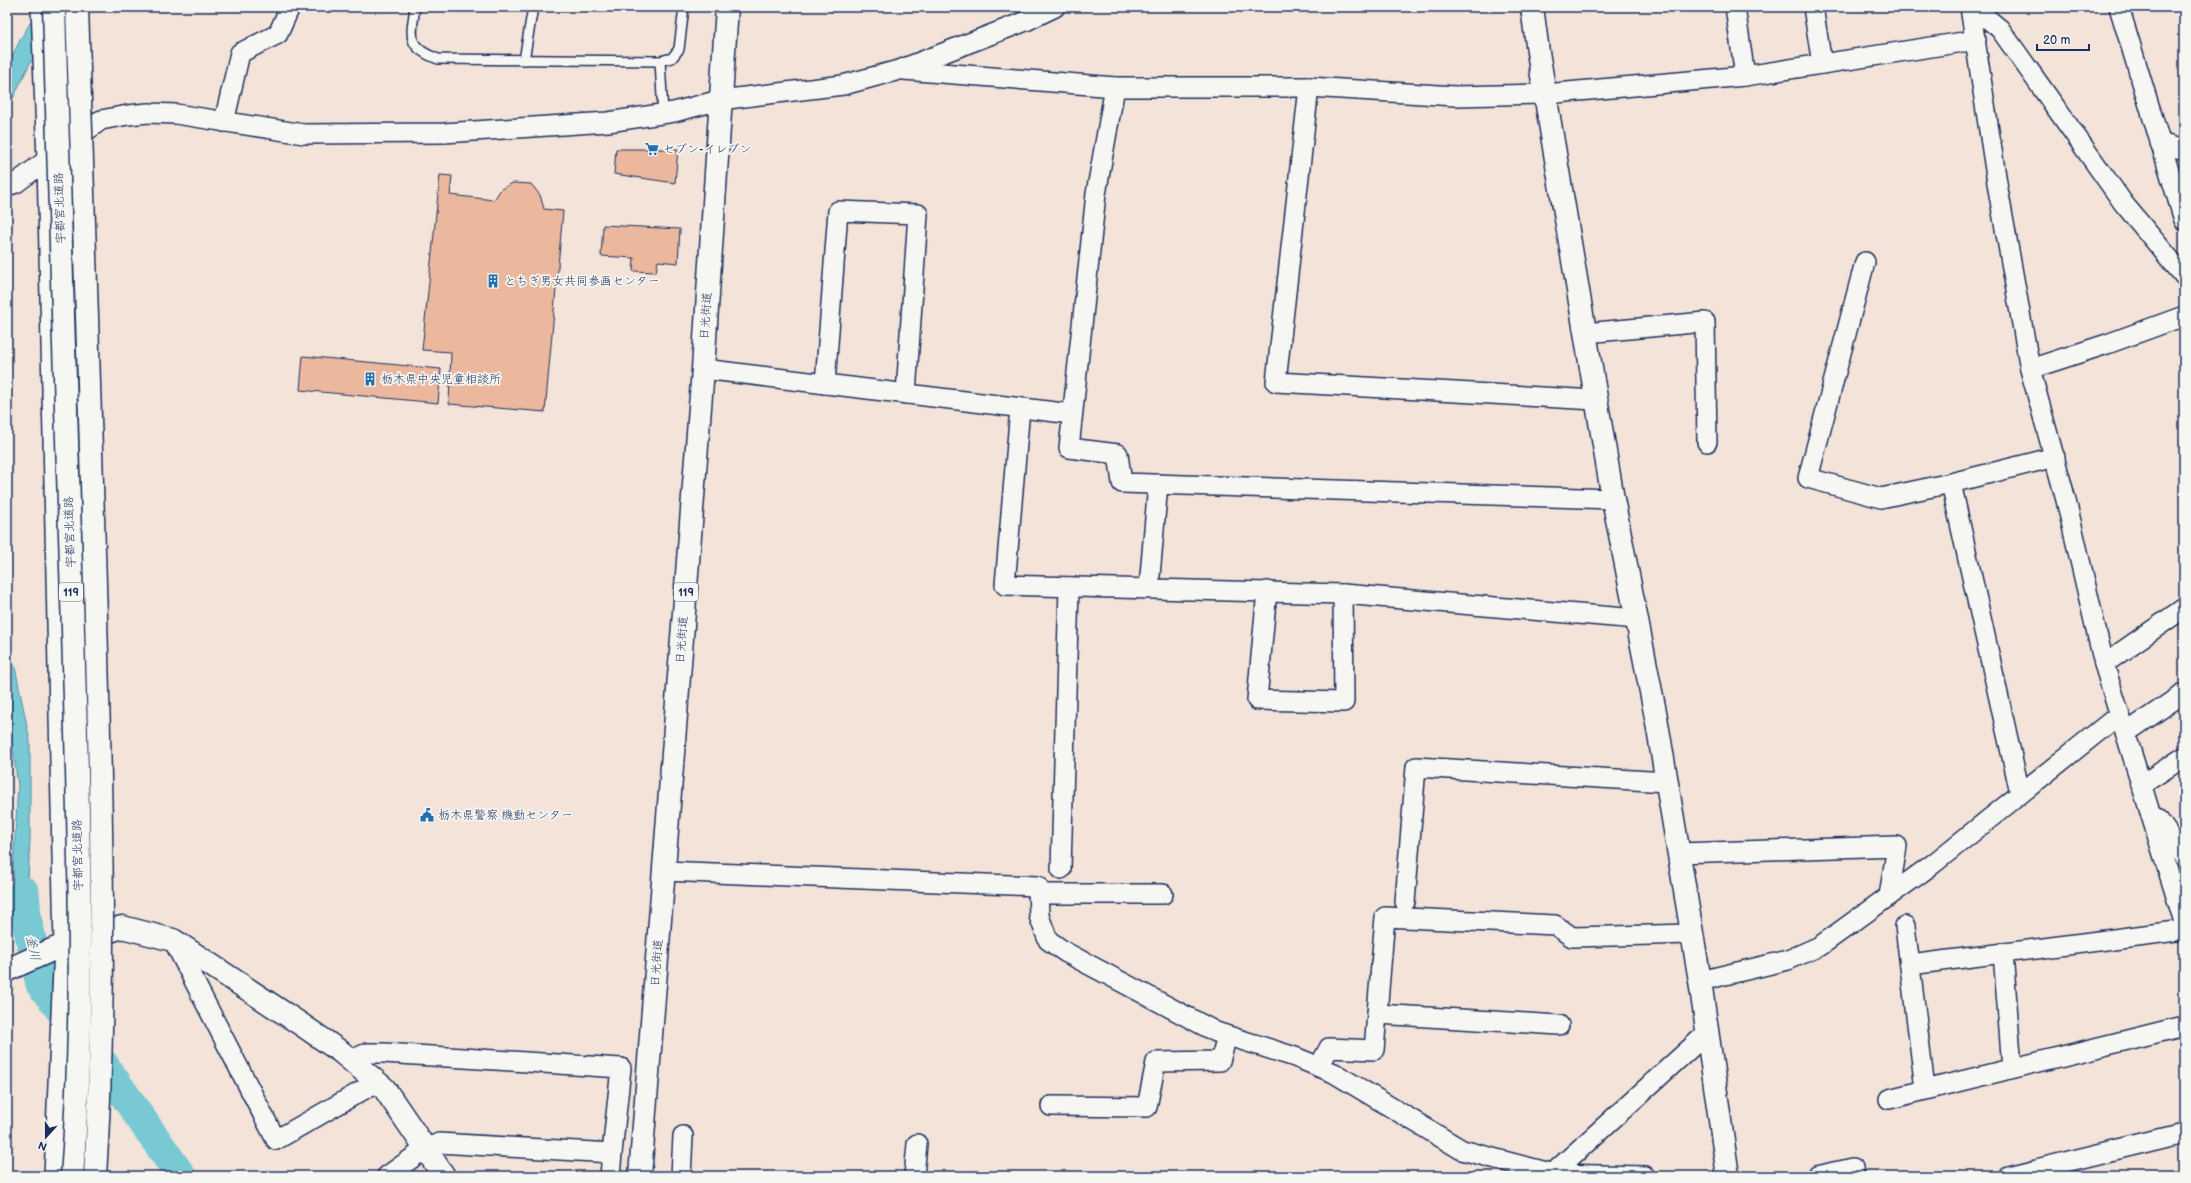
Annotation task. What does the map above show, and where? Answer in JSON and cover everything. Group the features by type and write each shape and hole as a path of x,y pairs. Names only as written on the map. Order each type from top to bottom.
{"main road":[{"name":"宇都宮北道路","path":"54,7 78,785 80,955 77,1115 72,1176"},
{"name":"宇都宮北道路","path":"77,7 101,784 103,954 99,1115 95,1176"},
{"name":"日光街道","path":"640,1176 703,370 727,7"},
{"path":"1532,7 1545,94 1613,499 1667,782 1700,981 1728,1176"},
{"path":"10,969 59,948 122,927 173,940 302,1025 351,1060 384,1088 444,1176"}],"street":[{"path":"41,7 47,160 59,948 54,1176"},
{"path":"87,7 112,930 104,1176"},
{"path":"224,122 240,53 278,34 290,7"},
{"path":"11,185 100,120 148,113 176,114 304,134 444,133 608,122 663,114 720,100 843,85 899,70 1026,21 1055,7"},
{"path":"1735,7 1745,76"},
{"path":"1814,7 1822,64"},
{"path":"2119,7 2184,220"},
{"path":"899,70 1115,87 1309,87 1454,96 1545,94 1745,76 1822,64 1979,18 2000,29 2124,204 2184,276"},
{"path":"1979,18 1998,190 2030,368 2055,457 2104,664 2184,922"},
{"path":"1115,87 1096,194 1069,448 1118,454 1122,483 1613,499"},
{"path":"1309,87 1276,382 1596,400"},
{"path":"2160,143 2184,150"},
{"path":"825,384 838,211 918,214 906,394"},
{"path":"1865,262 1808,478 1881,498 1951,483 2055,457"},
{"path":"2030,368 2107,344 2184,316"},
{"path":"1585,334 1705,322 1707,442"},
{"path":"703,370 1072,414"},
{"path":"1020,408 1005,585 1149,587 1343,594 1637,619"},
{"path":"1951,483 2020,793"},
{"path":"1149,587 1158,484"},
{"path":"1061,869 1069,587"},
{"path":"1267,591 1257,700 1344,702 1343,594"},
{"path":"2104,664 2184,608"},
{"path":"2126,733 2184,693"},
{"path":"1700,981 1788,960 1820,946 1889,896 2120,714"},
{"path":"2141,785 2184,757"},
{"path":"1405,902 1416,767 1667,782"},
{"path":"2147,803 2184,856"},
{"path":"1679,854 1897,846 1889,896"},
{"path":"664,871 1038,886 1039,916 1048,940 1065,952 1216,1032 1296,1057 1334,1073 1462,1150 1552,1175 1645,1176"},
{"path":"1038,894 1163,894"},
{"path":"1319,1067 1329,1048 1374,1050 1385,917 1555,925 1572,937 1692,934"},
{"path":"1905,926 1925,1090"},
{"path":"1910,965 2184,930"},
{"path":"173,940 276,1140 377,1082"},
{"path":"2004,953 2012,1068"},
{"path":"1377,1014 1559,1025"},
{"path":"1889,1098 2184,1026"},
{"path":"1552,1175 1707,1033"},
{"path":"1051,1106 1147,1107 1156,1062 1220,1061 1227,1036"},
{"path":"351,1060 367,1053 621,1068 610,1176"},
{"path":"2008,1176 2184,1133"},
{"path":"681,1176 684,1136"},
{"path":"387,1176 425,1149 440,1143 612,1153"},
{"path":"914,1176 917,1144"},
{"path":"1817,1176 1853,1168 1854,1176"}],"lane":[{"path":"415,7 412,33 415,45 423,54 438,59 660,61 672,58 679,49 684,7"},
{"path":"524,60 533,7"},
{"path":"660,61 663,114"}],"water":[{"path":"40,7 66,7 29,65 7,111 7,67 20,40"},
{"path":"7,649 15,667 30,741 30,839 28,881 34,932 19,937 13,872 18,785 7,710"},
{"path":"144,1099 190,1176 173,1176 129,1109"}],"building":[{"path":"616,149 678,149 675,183 614,174"},
{"name":"とちぎ男女共同参画センター","path":"440,175 452,176 450,195 494,200 501,189 513,183 531,184 540,195 544,209 563,211 545,412 449,404 451,352 422,350"},
{"path":"603,225 680,229 678,263 658,261 656,272 633,271 634,258 601,256"},
{"name":"栃木県中央児童相談所","path":"303,356 441,369 438,403 300,390"}],"waterway":[{"name":"釜川","path":"24,892 26,917 41,984 105,1067 181,1176"}],"place":[{"name":"セブン-イレブン","path":"652,149"},
{"name":"とちぎ男女共同参画センター","path":"493,281"},
{"name":"栃木県中央児童相談所","path":"370,379"},
{"name":"栃木県警察 機動センター","path":"427,815"}]}
